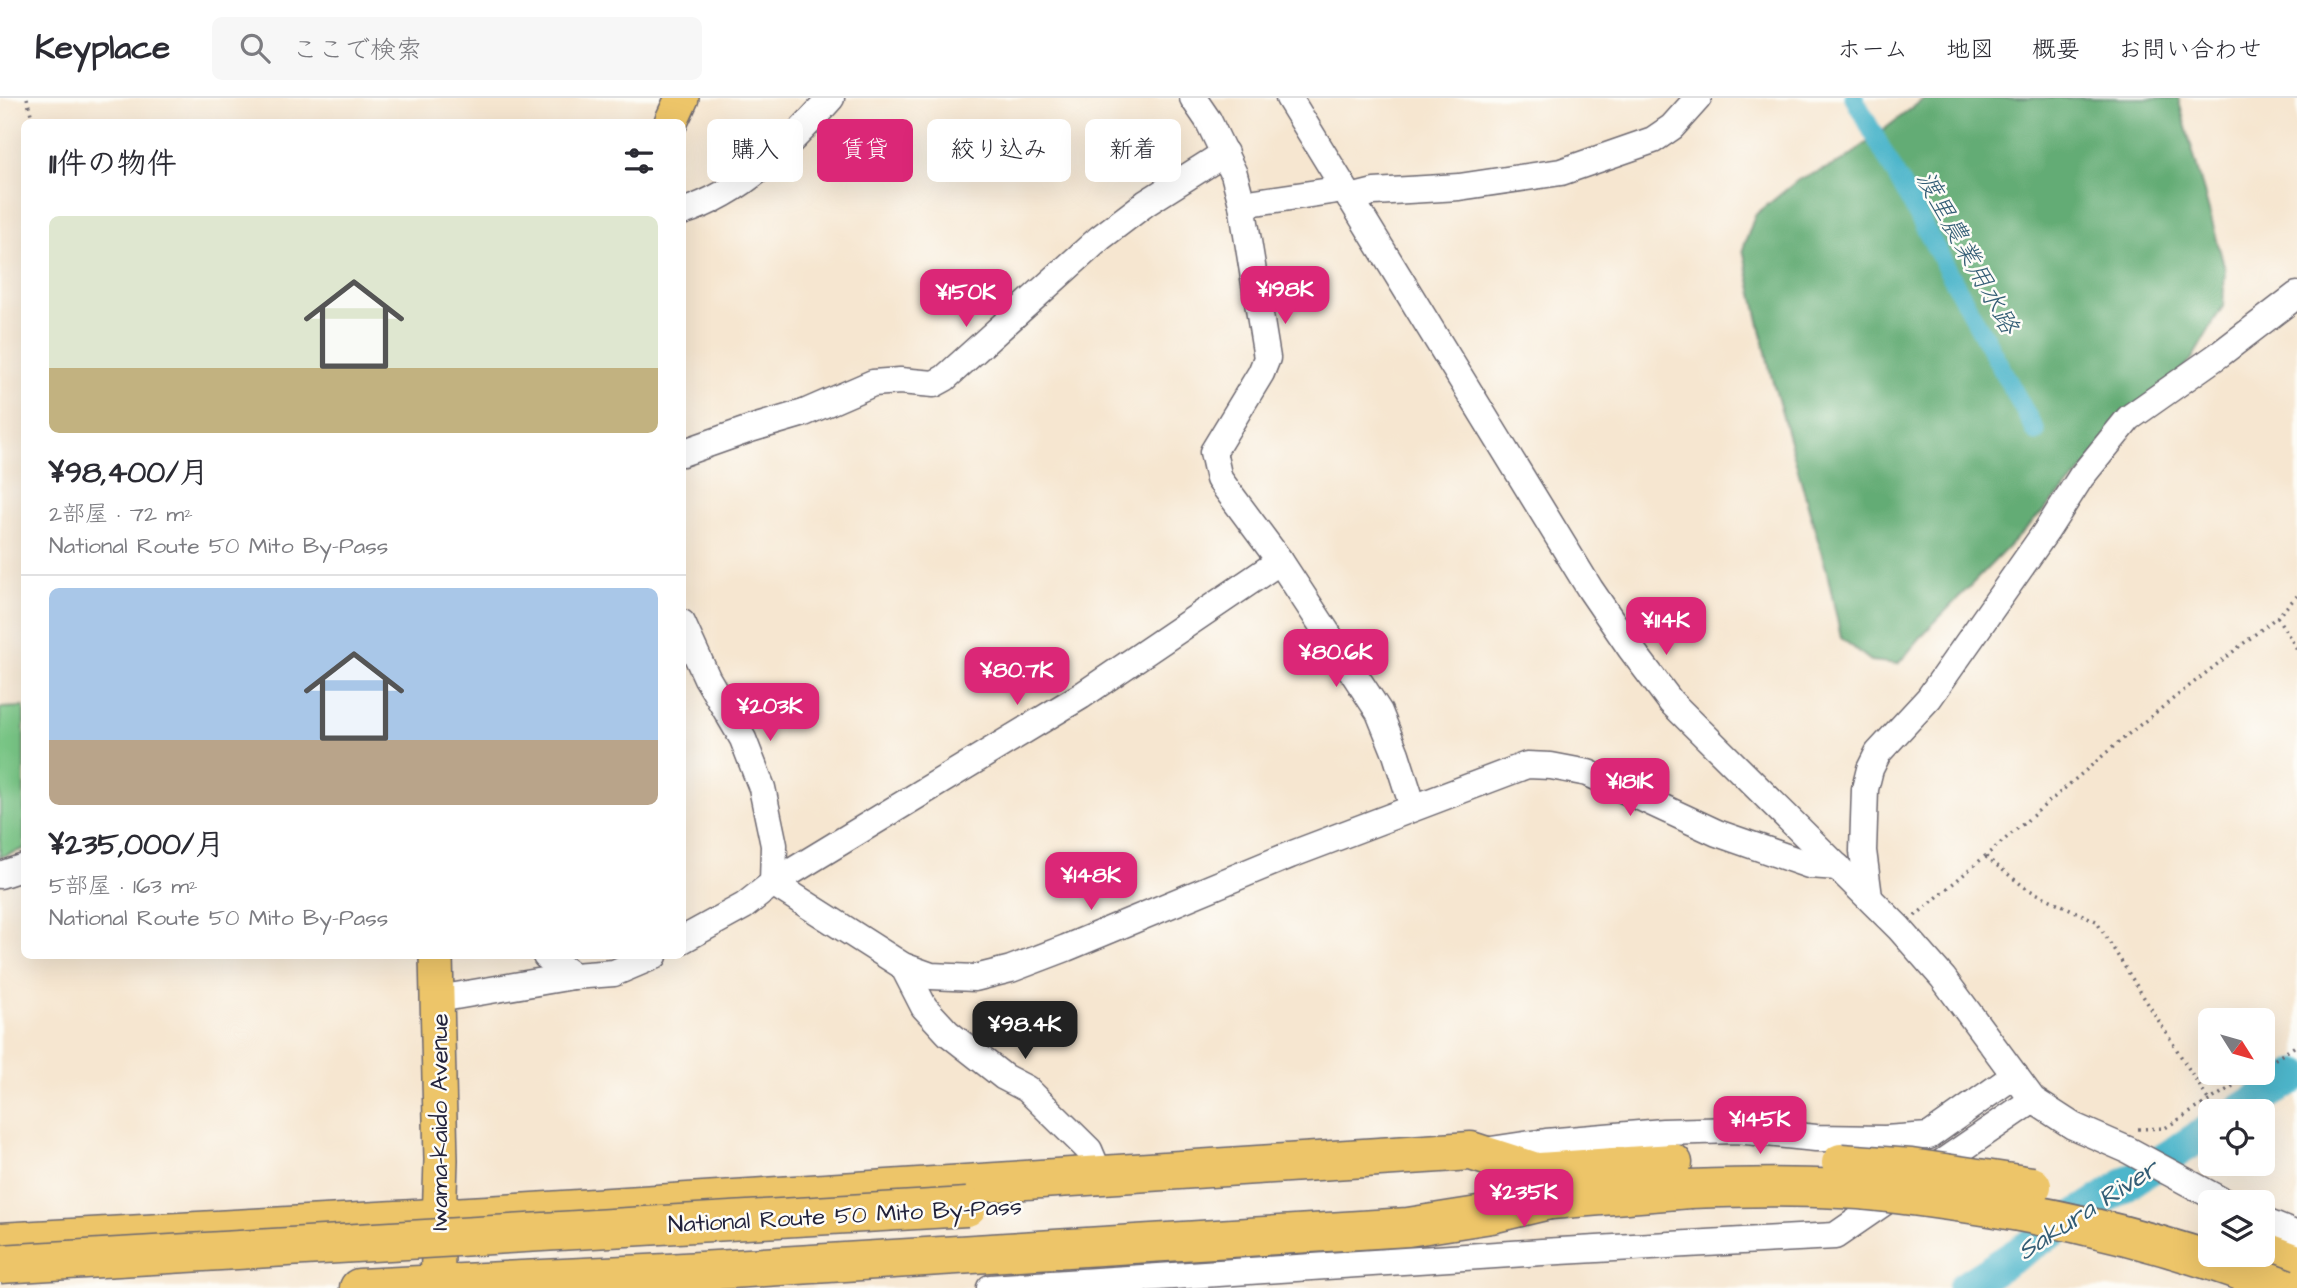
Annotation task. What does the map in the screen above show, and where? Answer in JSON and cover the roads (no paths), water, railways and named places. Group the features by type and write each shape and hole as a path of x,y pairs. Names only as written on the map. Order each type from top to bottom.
{"highway":[{"path":"0,1242 441,1218 1471,1152 1543,1186"},
{"path":"1690,1175 1769,1161 1911,1168 2097,1199 2198,1229"},
{"path":"1690,1175 1766,1187 1842,1189 2038,1214 2159,1244 2286,1288"},
{"name":"National Route 50 Mito By-Pass","path":"0,1264 968,1220 1690,1175"},
{"path":"359,1288 678,1280 1408,1227 1491,1214 1543,1186"},
{"name":"National Route 50 Mito By-Pass","path":"44,1288 968,1220"},
{"path":"2275,1256 2297,1264"}],"main road":[{"path":"672,119 682,98"},
{"name":"Iwama-kaido Avenue","path":"436,959 441,1218 438,1285"}],"street":[{"path":"686,210 742,183 769,163 831,98"},
{"path":"1193,98 1234,174 1242,204 1267,358 1261,373 1213,452 1219,479 1280,561 1379,712 1413,807"},
{"path":"1289,98 1590,589 1671,702 1899,928 1943,978 2033,1100 2073,1126 2128,1139 2183,1180 2202,1190"},
{"path":"1242,204 1348,193 1459,187 1561,172 1653,140 1672,127 1698,98"},
{"path":"686,452 804,413 873,383 900,381 934,384 945,378 1100,238 1146,203 1225,153"},
{"path":"1869,897 1863,850 1865,789 1878,753 1929,698 2052,523 2081,477 2129,418 2220,355 2297,295"},
{"path":"686,938 744,905 773,883 1081,696 1280,561"},
{"path":"686,631 708,678 743,739 762,788 774,845 773,883"},
{"path":"773,883 904,966 931,976 975,978 1011,969 1413,807 1527,765 1551,766 1588,773 1717,833 1810,865 1838,867"},
{"path":"0,875 21,868"},
{"path":"550,959 573,975"},
{"path":"438,999 573,975 614,973 647,959"},
{"path":"904,966 924,1007 932,1016 948,1033 1004,1077 1027,1089 1089,1150 1100,1176"},
{"path":"1471,1152 1546,1142 1663,1132 1736,1130 1816,1138 1885,1139 1929,1136 2015,1075"},
{"path":"990,1288 1542,1252 1835,1237 2033,1100"},
{"path":"2275,1226 2297,1235"}],"waterway":[{"name":"渡里農業用水路","path":"1854,98 2036,432"},
{"name":"Sakura River","path":"2259,1099 2297,1075"},
{"name":"Sakura River","path":"1964,1288 2198,1138"}]}
